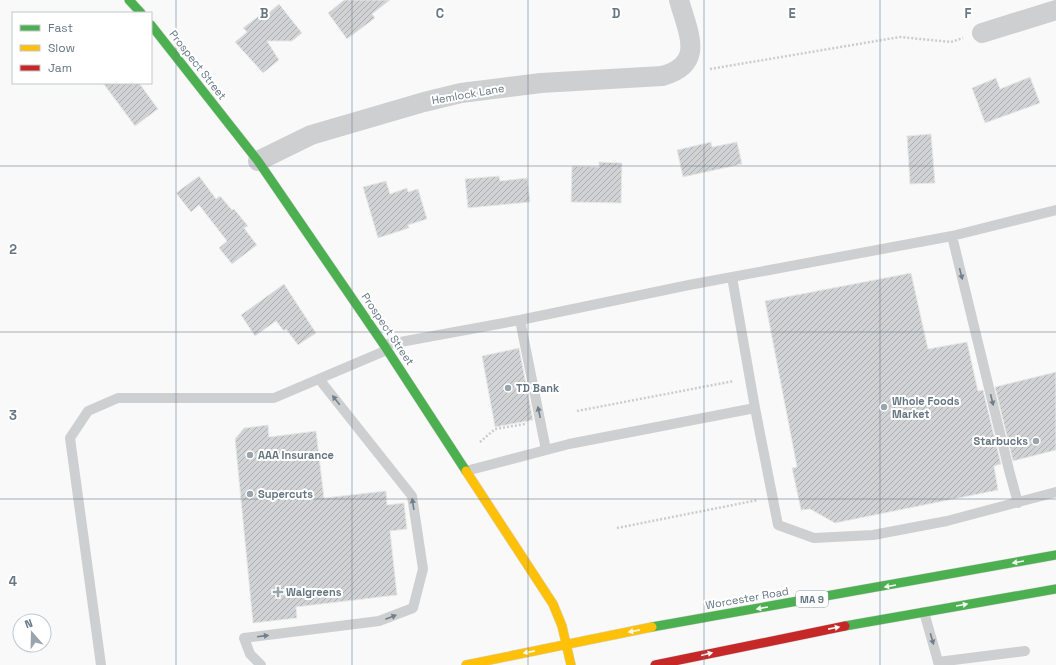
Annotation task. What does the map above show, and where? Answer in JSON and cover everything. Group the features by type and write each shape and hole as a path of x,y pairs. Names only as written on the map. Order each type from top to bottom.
{"main road":[{"path":"129,0 140,12"},
{"name":"Prospect Street","path":"152,26 258,161 386,347 553,604 568,644 571,665"},
{"name":"Worcester Road","path":"466,665 677,623 1056,555"},
{"path":"655,665 682,662 822,631 1056,589"}],"street":[{"name":"Hemlock Lane","path":"258,161 311,135 424,102 461,93 534,84 662,76 676,72 686,64 691,51 690,38 679,0"},
{"path":"982,33 1056,10"}],"lane":[{"path":"101,665 70,438 88,411 118,398 274,398 319,379 386,347 732,277 952,236 1056,210"},
{"path":"952,236 1018,503"},
{"path":"732,277 755,408 778,525 814,538 873,535 947,521 1056,492"},
{"path":"520,320 546,450"},
{"path":"261,665 250,654 244,638 379,621 400,614 413,608 423,569 412,496 319,379"},
{"path":"466,470 619,433 755,408"},
{"path":"924,612 939,663 1025,651"}],"path":[{"path":"710,69 900,37 950,42 982,33"},
{"path":"577,411 740,380"},
{"path":"480,442 495,429 531,422"},
{"path":"617,528 763,500"}],"building":[{"path":"344,0 390,0 372,14 375,18 347,39 328,13"},
{"path":"279,4 302,33 292,41 267,41 279,60 263,73 235,42 247,32 243,28 260,15 263,18"},
{"path":"1030,77 1040,103 985,123 972,88 996,78 1000,89"},
{"path":"104,84 140,84 158,109 135,126"},
{"path":"931,134 935,183 910,184 907,136"},
{"path":"711,142 712,147 737,142 742,164 683,177 677,150"},
{"path":"599,162 622,163 621,203 571,202 572,166 599,167"},
{"path":"199,176 216,199 220,196 232,210 234,209 248,226 244,228 257,245 232,264 219,248 227,241 199,205 191,212 176,193"},
{"path":"499,176 500,181 527,178 530,202 468,208 465,179"},
{"path":"386,181 390,194 407,188 408,192 418,189 427,219 408,225 409,228 378,238 363,187"},
{"name":"Whole Foods Market","path":"911,273 928,349 967,342 978,391 983,390 1001,464 994,466 998,490 835,523 810,509 801,510 792,468 797,467 765,301"},
{"path":"284,284 316,333 298,345 286,329 284,331 276,321 255,336 241,315"},
{"name":"TD Bank","path":"519,348 533,420 495,427 482,356"},
{"path":"1056,372 1056,450 1013,461 995,387"},
{"path":"268,425 269,437 316,431 324,498 386,491 387,505 404,503 407,529 390,531 397,595 296,607 297,618 253,623 235,439 244,428"}],"traffic: fast":[{"path":"129,0 140,12"},
{"path":"152,26 258,161 384,345 466,471"},
{"path":"652,627 1056,555"},
{"path":"845,626 1056,589"}],"traffic: slow":[{"path":"466,471 553,604 562,626 571,665"},
{"path":"466,665 652,627"}],"traffic: jam":[{"path":"655,665 845,626"}],"place":[{"name":"TD Bank","path":"508,388"},
{"name":"Whole Foods Market","path":"884,407"},
{"name":"Starbucks","path":"1036,441"},
{"name":"AAA Insurance","path":"250,455"},
{"name":"Supercuts","path":"250,494"},
{"name":"Walgreens","path":"278,592"}]}
